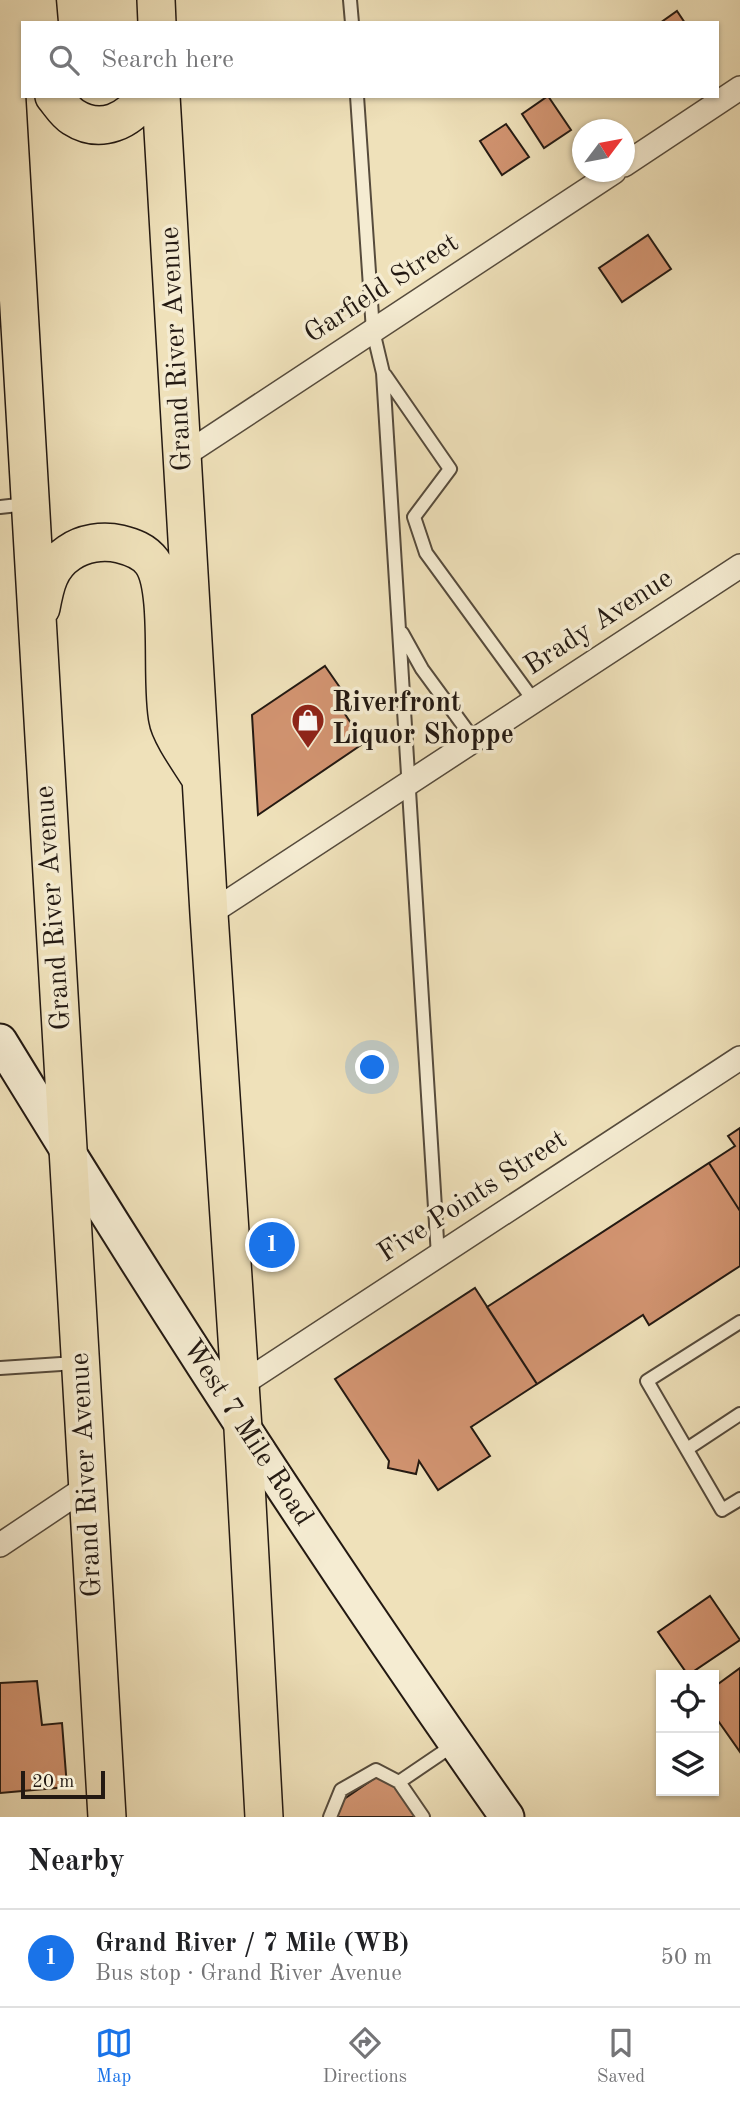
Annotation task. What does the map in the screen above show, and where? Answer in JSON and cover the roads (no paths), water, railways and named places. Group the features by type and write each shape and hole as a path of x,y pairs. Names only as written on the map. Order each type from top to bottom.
{"main road":[{"path":"37,0 39,21"},
{"path":"156,0 157,21"},
{"name":"Grand River Avenue","path":"1,10 15,506 37,630 107,1817"},
{"path":"56,98 70,116 89,126 116,124 137,109 145,98"},
{"name":"Grand River Avenue","path":"162,98 264,1817"},
{"path":"37,630 45,583 53,567 65,555 90,544 112,542 142,552 157,572 168,722 202,783"},
{"name":"West 7 Mile Road","path":"0,1041 243,1429 504,1816"}],"street":[{"path":"635,157 740,88"},
{"name":"Garfield Street","path":"183,456 599,182"},
{"name":"Brady Avenue","path":"209,914 740,566"},
{"name":"Five Points Street","path":"239,1386 740,1058"},
{"path":"0,1545 88,1486"}],"lane":[{"path":"350,0 352,21"},
{"path":"356,98 373,331 383,373 438,1256"},
{"path":"383,373 450,469 414,517 426,553 534,701"},
{"path":"399,628 422,670 474,740"},
{"path":"740,1322 647,1381 722,1510 740,1499"},
{"path":"0,1368 80,1362"},
{"path":"687,1449 740,1414"},
{"path":"400,1782 455,1744"},
{"path":"330,1817 341,1790 376,1770 400,1782 423,1817"}],"place":[{"name":"Riverfront Liquor Shoppe","path":"308,750"},
{"name":"Grand River / 7 Mile (WB)","path":"272,1245"}]}
